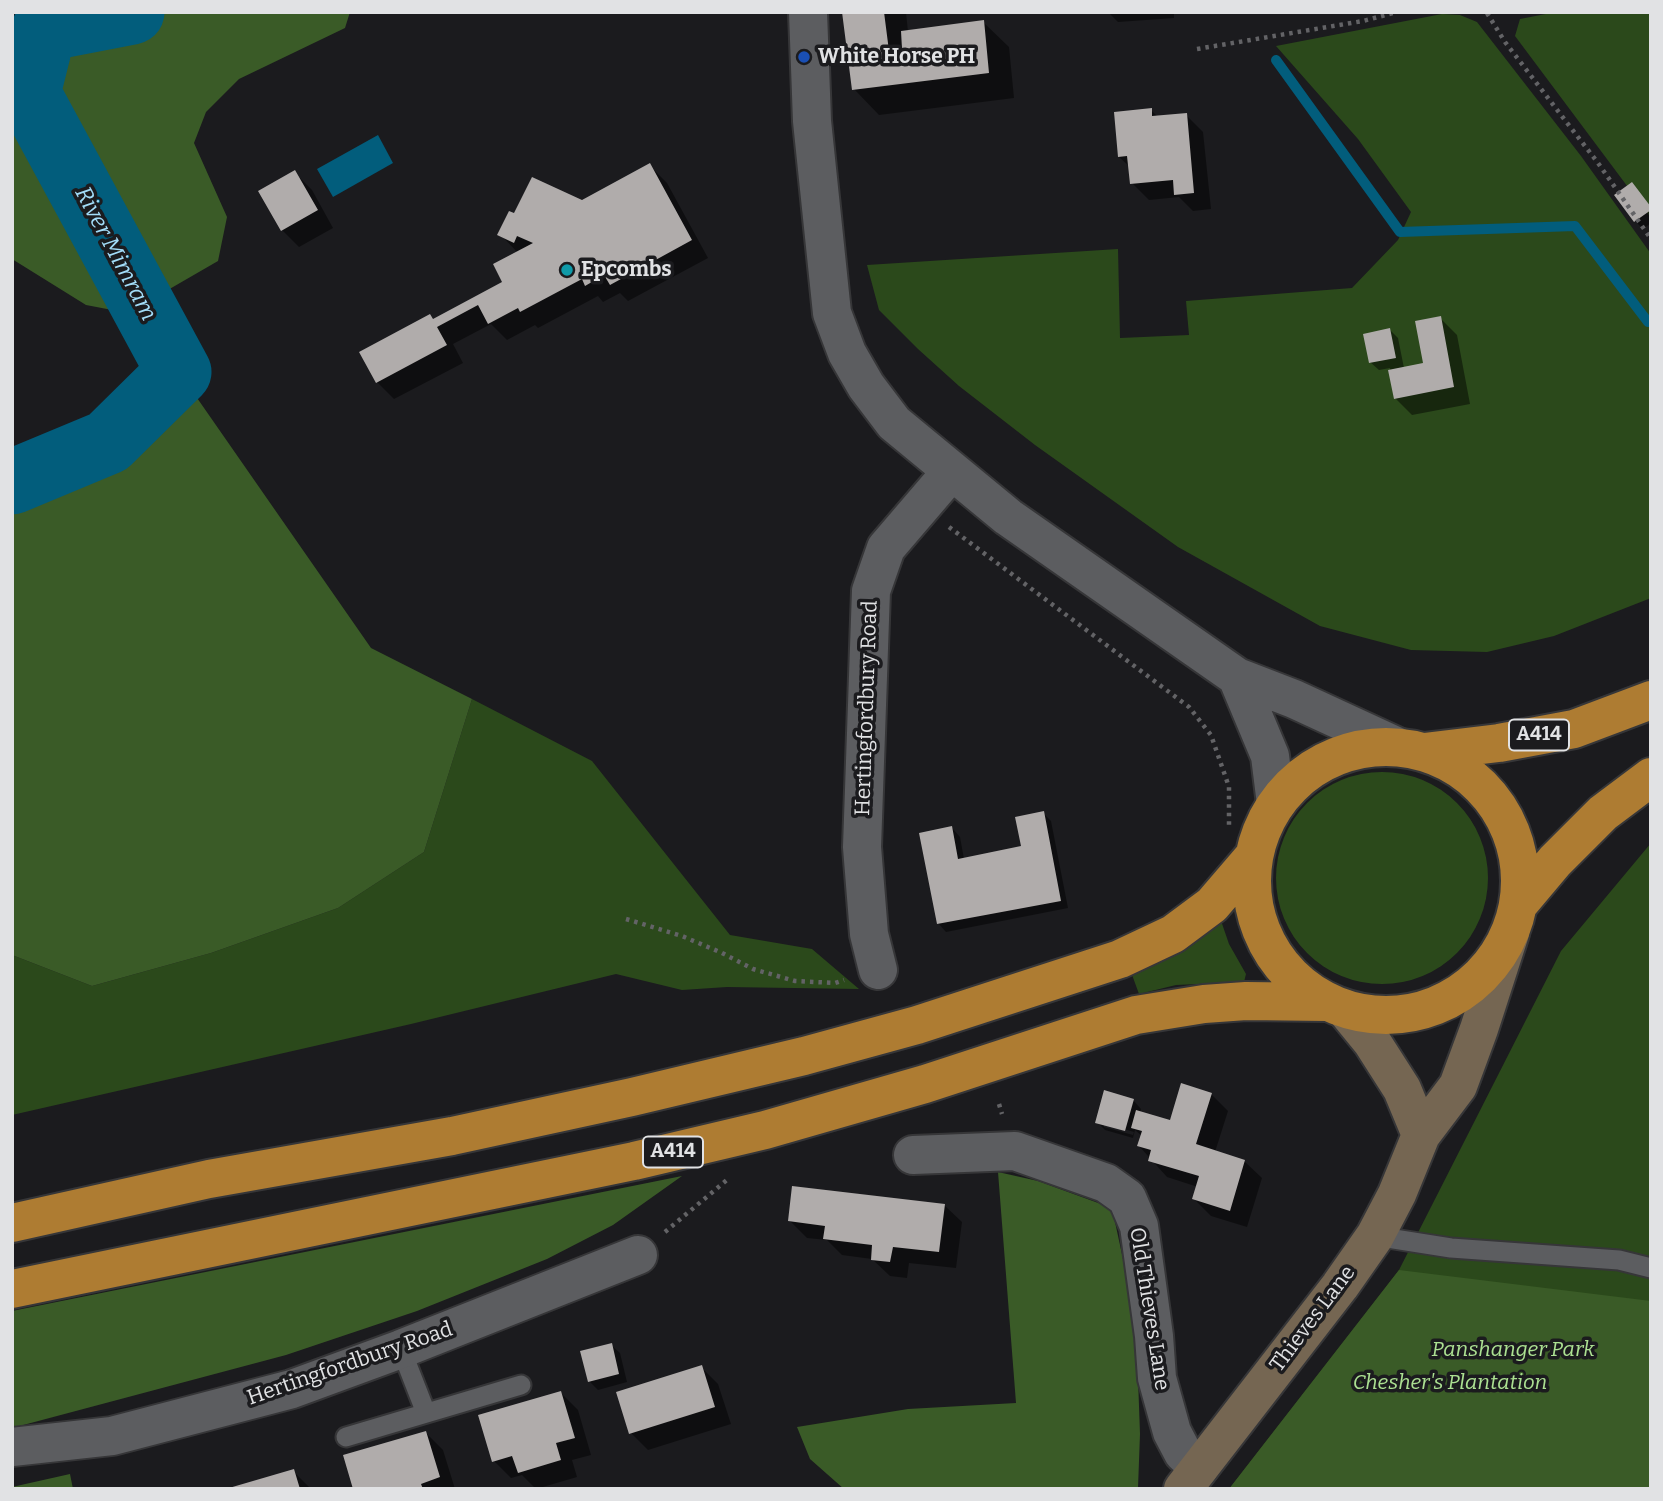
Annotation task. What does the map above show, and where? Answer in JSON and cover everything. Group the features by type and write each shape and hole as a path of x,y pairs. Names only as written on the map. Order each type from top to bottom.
{"highway":[{"name":"A414","path":"1411,750 1499,743 1574,729 1651,700"},
{"path":"12,1223 209,1179 452,1136 804,1056 917,1025 1119,959 1172,934 1212,905 1242,842 1263,829 1276,804 1300,779 1330,760 1363,749 1411,750 1454,765 1480,785 1500,810 1514,840 1520,872 1514,919"},
{"path":"1242,842 1259,925 1274,957 1297,982 1336,1006 1384,1016 1423,1010 1460,994 1489,968 1514,919 1555,861 1603,813 1651,777"},
{"name":"A414","path":"12,1289 634,1161 765,1130 925,1084 1136,1015 1204,1004 1246,1001 1336,1006"}],"street":[{"path":"808,12 812,121 832,313 847,353 894,423 1008,517 1237,677 1411,750"},
{"name":"Hertingfordbury Road","path":"878,970 869,934 862,847 871,591 886,548 951,472"},
{"path":"1237,677 1270,756 1276,804"},
{"name":"Thieves Lane","path":"1191,1478 1340,1286 1375,1236 1398,1194 1421,1135 1458,1086 1514,919"},
{"path":"1336,1006 1372,1042 1402,1089 1421,1135"},
{"name":"Old Thieves Lane","path":"913,1155 1015,1151 1106,1183 1127,1198 1139,1226 1157,1378 1172,1432 1183,1452 1191,1478"},
{"name":"Hertingfordbury Road","path":"12,1447 112,1436 292,1389 638,1255"}],"lane":[{"path":"1375,1236 1451,1248 1619,1260 1651,1268"},
{"path":"401,1349 426,1413"},
{"path":"346,1437 521,1385"}],"path":[{"path":"1197,49 1363,21 1397,12"},
{"path":"1488,12 1505,42 1598,163 1651,239"},
{"path":"945,524 1189,707 1211,735 1229,787 1242,842"},
{"path":"626,919 682,936 753,969 795,981 835,983 878,970"},
{"path":"638,1255 722,1182"}],"green space":[{"path":"36,12 350,12 345,28 239,79 206,112 194,143 227,217 218,261 128,313 86,305 12,259 12,26"},
{"path":"1556,12 1651,12 1651,218 1515,36 1520,19"},
{"path":"1442,14 1460,15 1477,22 1581,156 1651,254 1651,598 1554,636 1487,652 1411,650 1320,626 1178,547 1035,445 959,386 918,349 879,310 867,265 1118,249 1120,338 1189,335 1186,301 1352,288 1398,240 1411,212 1358,139 1276,46"},
{"path":"179,372 371,648 472,699 424,852 338,908 211,953 92,986 12,955 12,482 108,442"},
{"path":"472,699 592,761 730,935 812,949 859,989 727,987 682,990 616,974 12,1115 12,955 92,986 211,953 338,908 424,852"},
{"path":"1382,772 1423,780 1457,803 1480,837 1488,878 1480,919 1457,953 1423,976 1382,984 1341,976 1307,953 1284,919 1276,878 1284,837 1307,803 1341,780"},
{"name":"Panshanger Park","path":"1651,843 1651,1489 1229,1489 1399,1270 1561,951"},
{"path":"1217,909 1229,944 1246,974 1244,982 1176,985 1139,994 1131,972"},
{"path":"998,1172 1038,1181 1112,1208 1131,1296 1137,1350 1140,1434 1138,1488 844,1489 810,1459 797,1427 908,1409 1016,1403"},
{"path":"682,1176 613,1225 547,1259 417,1311 286,1355 12,1428 12,1311"},
{"name":"Chesher's Plantation","path":"1399,1270 1651,1301 1651,1489 1229,1489"},
{"path":"70,1474 73,1489 12,1489 12,1487"}],"water":[{"path":"378,135 393,163 333,197 317,169"}],"building":[{"path":"842,12 884,12 889,51 902,49 901,31 984,20 989,73 852,90"},
{"path":"1152,108 1152,116 1187,113 1194,193 1174,195 1173,180 1130,184 1127,156 1118,157 1114,112"},
{"name":"Epcombs","path":"650,163 692,240 610,285 604,275 585,286 582,279 520,312 518,308 488,324 478,305 437,327 447,345 376,383 359,352 430,314 433,319 502,282 493,264 533,243 517,236 514,243 497,235 509,211 514,213 532,177 582,200"},
{"path":"295,170 318,210 281,231 258,191"},
{"path":"1632,182 1651,207 1651,210 1634,222 1614,195"},
{"path":"1441,316 1454,387 1394,399 1388,370 1423,363 1415,321"},
{"path":"1390,328 1396,358 1369,363 1363,334"},
{"path":"1044,811 1061,901 937,924 919,833 952,826 958,859 1021,846 1015,817"},
{"path":"1181,1083 1212,1093 1196,1144 1245,1160 1230,1211 1192,1199 1199,1176 1148,1161 1151,1150 1137,1146 1142,1131 1131,1128 1136,1110 1170,1120"},
{"path":"1104,1090 1134,1099 1125,1131 1095,1123"},
{"path":"792,1186 945,1204 939,1252 893,1247 890,1262 871,1260 872,1245 823,1239 825,1226 788,1221"},
{"path":"612,1343 619,1374 588,1382 580,1351"},
{"path":"702,1365 715,1407 629,1434 616,1392"},
{"path":"561,1391 575,1438 556,1443 561,1460 518,1473 512,1456 492,1462 478,1415"},
{"path":"426,1431 440,1477 421,1484 423,1489 353,1489 343,1455"},
{"path":"294,1469 300,1489 229,1489 229,1488"}],"waterway":[{"name":"River Mimram","path":"12,482 108,442 179,372 28,93 44,29 132,12"},
{"path":"1276,60 1400,232 1575,226 1648,322 1651,321"}],"place":[{"name":"White Horse PH","path":"804,57"},
{"name":"Epcombs","path":"567,270"}]}
